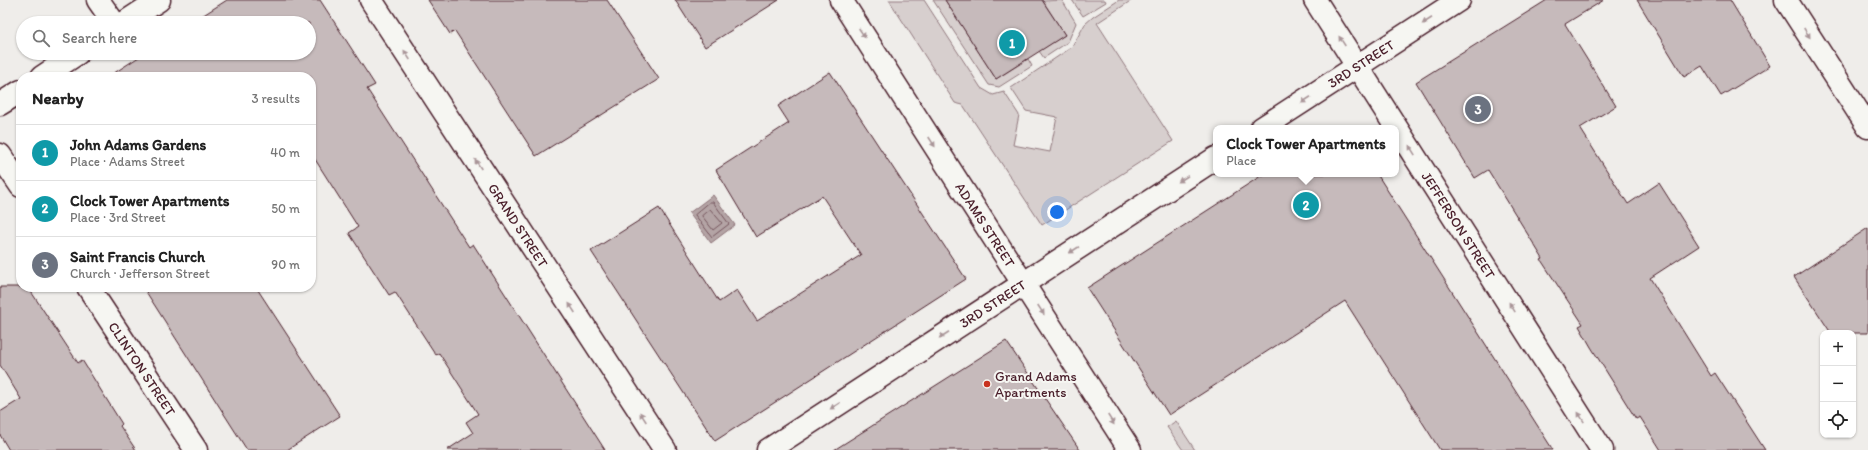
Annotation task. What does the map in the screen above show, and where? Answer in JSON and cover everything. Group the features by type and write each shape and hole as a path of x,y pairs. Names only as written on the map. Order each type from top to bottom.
{"street":[{"path":"98,0 109,16"},
{"path":"135,16 159,0"},
{"name":"GRAND STREET","path":"371,0 664,450"},
{"name":"ADAMS STREET","path":"841,0 1130,450"},
{"name":"JEFFERSON STREET","path":"1315,0 1396,125"},
{"name":"3RD STREET","path":"1267,125 1459,0"},
{"path":"1786,0 1868,127"},
{"path":"50,72 68,60"},
{"path":"0,104 16,94"},
{"name":"JEFFERSON STREET","path":"1399,130 1602,450"},
{"path":"0,154 16,178"},
{"name":"3RD STREET","path":"768,450 1213,160"},
{"name":"CLINTON STREET","path":"91,292 196,450"}],"shaded area":[{"path":"889,0 924,0 981,88 993,95 1004,92 1019,115 1013,145 1050,152 1057,117 1026,111 1011,88 1072,47 1085,24 1093,17 1119,0 1132,0 1097,23 1173,141 1042,225 963,105 955,103"},
{"path":"933,0 945,0 996,79 1028,59 1032,66 999,87 989,85"},
{"path":"1062,0 1076,23 1068,42 1044,58 1039,51 1065,35 1043,1"},
{"path":"1072,0 1105,0 1106,2 1083,16"},
{"path":"1176,421 1195,450 1183,450 1167,427"}],"water":[{"path":"713,195 735,225 711,243 689,213"}],"building":[{"path":"227,0 320,0 375,85 367,89 469,247 473,244 605,450 447,450 473,433 466,422 478,414 439,353 436,355 395,292 389,295 349,233 358,227 316,161 316,72 116,72 134,60 316,60 316,16 202,16"},
{"path":"428,0 607,0 659,79 536,156 455,31 450,34"},
{"path":"675,0 779,0 705,47"},
{"path":"945,0 1042,0 1065,35 996,79"},
{"path":"1547,0 1604,0 1565,24 1616,106 1580,128 1628,204 1659,183 1699,246 1650,278 1711,376 1715,373 1765,450 1661,450 1640,417 1636,419 1591,347 1579,326 1583,324 1541,260 1543,259 1488,170 1475,178 1416,82"},
{"path":"1637,0 1730,0 1770,66 1721,96 1702,66 1684,77"},
{"path":"830,72 966,279 715,441 591,251 659,208 719,302 737,290 757,321 861,255 822,196 756,237 716,170 789,123 778,106"},
{"path":"1259,177 1379,177 1553,450 1440,450 1345,301 1169,415 1087,288"},
{"path":"1868,228 1868,333 1856,333 1856,330 1829,330 1794,277"},
{"path":"0,287 16,287 16,292 31,292 78,363 82,360 122,424 120,426 136,450 9,450 0,435 0,412 21,399 0,365"},
{"path":"146,292 259,292 340,416 287,450 247,450"},
{"name":"Grand Adams Apartments","path":"1006,341 1080,450 834,450"}],"place":[{"name":"John Adams Gardens","path":"1012,43"},
{"name":"Saint Francis Church","path":"1478,109"},
{"name":"Clock Tower Apartments","path":"1306,205"},
{"name":"Grand Adams Apartments","path":"987,384"}]}
